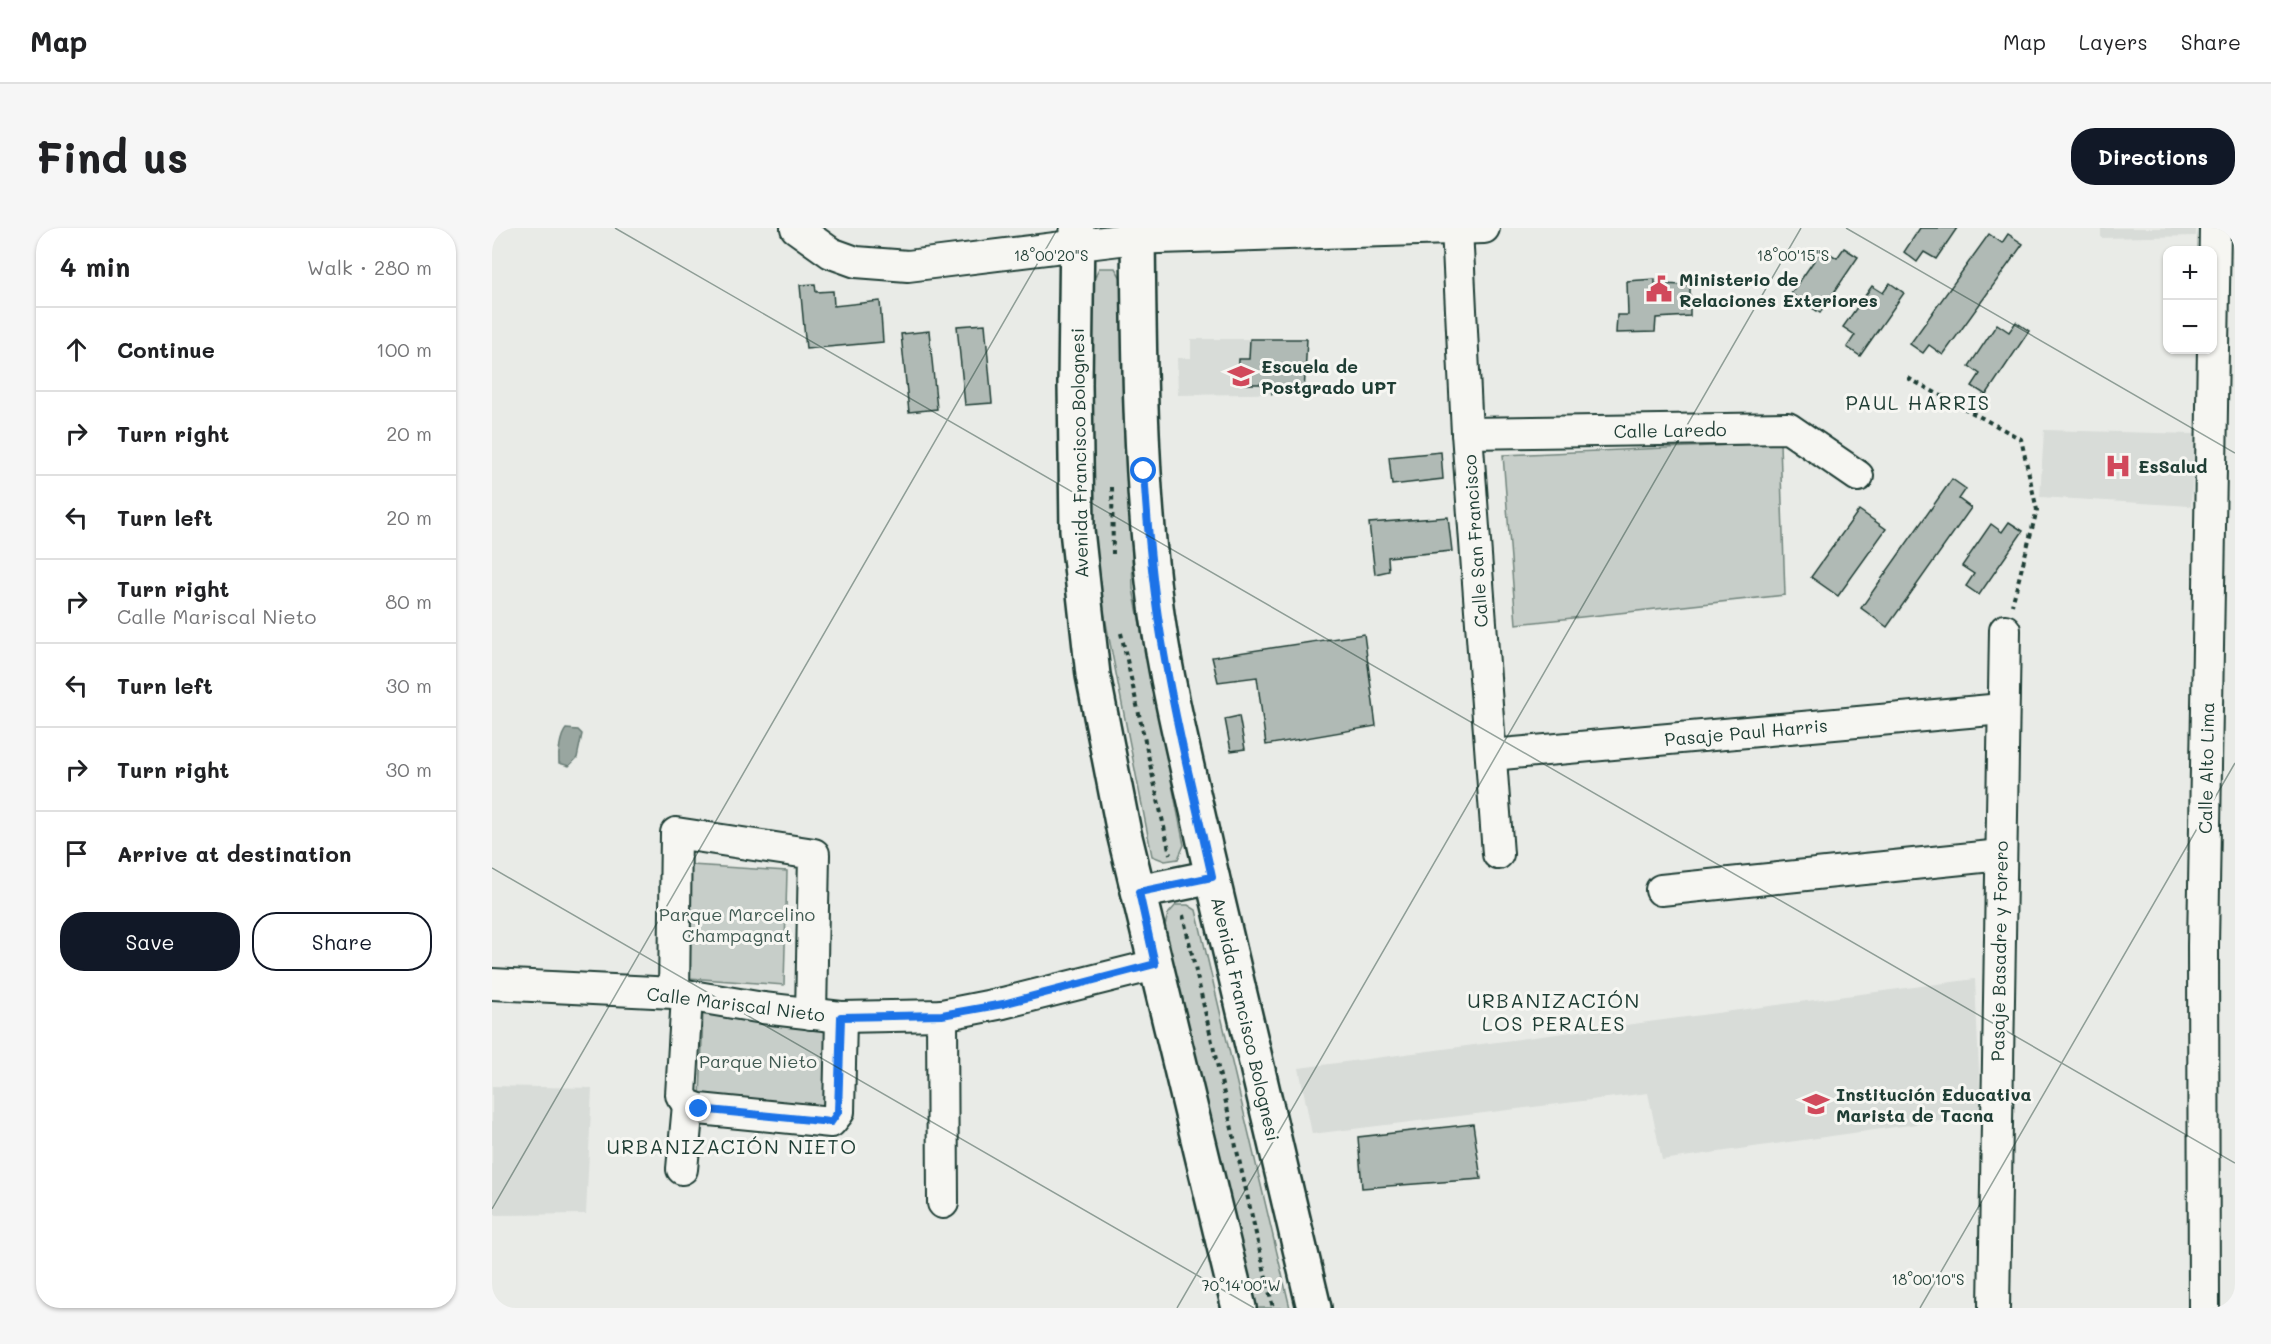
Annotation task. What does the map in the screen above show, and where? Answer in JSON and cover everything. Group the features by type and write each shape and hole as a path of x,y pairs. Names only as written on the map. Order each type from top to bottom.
{"main road":[{"name":"Avenida Francisco Bolognesi","path":"1138,233 1141,397 1149,546 1170,686 1212,877 1314,1308"},
{"name":"Avenida Francisco Bolognesi","path":"1077,236 1075,456 1083,598 1093,675 1155,964 1239,1308"},
{"path":"1139,892 1212,877"}],"street":[{"path":"796,228 831,253 856,262 908,266 1077,236 1138,233 1466,229"},
{"name":"Calle Alto Lima","path":"2204,1308 2203,946 2215,228"},
{"name":"Calle San Francisco","path":"1466,229 1467,433 1498,854"},
{"name":"Calle Laredo","path":"1467,433 1788,428 1858,476"},
{"name":"Pasaje Basadre y Forero","path":"1994,1308 2005,630"},
{"name":"Pasaje Paul Harris","path":"1491,755 2002,709"},
{"path":"811,1014 814,854 676,833 681,995 681,1095 688,1105 699,1109 831,1122 838,1112 841,1017"},
{"path":"1661,890 2001,855"},
{"name":"Calle Mariscal Nieto","path":"492,984 681,995 841,1017 942,1015 1003,1004 1155,964"},
{"path":"942,1015 943,1203"},
{"path":"682,1169 688,1105"}],"path":[{"path":"1908,378 2021,439 2037,510 2005,630"}],"shaded area":[{"path":"2101,228 2196,228 2196,236 2101,238"},
{"name":"Escuela de Postgrado UPT","path":"1191,339 1307,339 1304,393 1178,395 1177,358 1191,358"},
{"name":"EsSalud","path":"2044,430 2195,434 2191,506 2040,497"},
{"path":"566,729 578,730 582,734 577,758 569,766 559,763 560,745"},
{"path":"1975,979 1981,1115 1662,1160 1648,1093 1312,1134 1299,1068"},
{"path":"492,1086 592,1088 586,1214 492,1215"}],"green space":[{"path":"1099,268 1115,268 1124,283 1133,589 1184,845 1178,859 1165,861 1152,856 1095,567 1091,285"},
{"path":"1780,443 1785,595 1516,624 1503,455"},
{"name":"Parque Marcelino Champagnat","path":"691,865 787,871 784,985 689,978"},
{"path":"1176,905 1188,905 1196,910 1290,1308 1254,1308 1164,929 1168,914"},
{"name":"Parque Nieto","path":"703,1011 825,1026 826,1109 700,1100"}],"building":[{"path":"1920,228 1957,228 1936,259 1924,252 1917,262 1904,252"},
{"path":"1989,234 2002,243 2008,234 2023,244 1943,355 1929,345 1923,353 1910,344"},
{"path":"1844,248 1858,257 1820,313 1791,294 1822,249 1837,258"},
{"path":"1655,279 1655,284 1690,285 1690,316 1656,318 1655,332 1616,333 1617,315 1628,315 1627,281"},
{"path":"1890,283 1904,293 1860,356 1847,347 1855,335 1843,327 1872,286 1883,293"},
{"path":"815,284 816,292 833,291 834,306 880,301 883,342 806,349 800,285"},
{"path":"2016,322 2029,331 1986,395 1972,386 1980,374 1969,366 1997,324 2009,332"},
{"path":"985,324 992,403 965,405 957,326"},
{"path":"929,331 937,409 909,412 901,334"},
{"path":"1250,339 1307,339 1304,393 1272,394 1272,384 1238,384 1239,359 1249,359"},
{"path":"1441,452 1443,479 1392,485 1389,457"},
{"path":"1952,479 1966,489 1959,499 1971,508 1887,627 1861,608"},
{"path":"1859,510 1886,529 1838,596 1811,577"},
{"path":"1448,517 1452,551 1388,557 1389,571 1375,574 1369,523"},
{"path":"2009,522 2023,531 1979,595 1966,586 1974,574 1962,566 1991,524 2002,532"},
{"path":"1364,634 1376,726 1266,745 1257,677 1218,682 1212,657"},
{"path":"1239,716 1245,749 1231,751 1225,719"},
{"path":"1473,1124 1481,1179 1362,1188 1358,1137"}],"place":[{"name":"Ministerio de Relaciones Exteriores","path":"1659,289"},
{"name":"Escuela de Postgrado UPT","path":"1241,376"},
{"name":"EsSalud","path":"2118,466"},
{"name":"Institución Educativa Marista de Tacna","path":"1816,1104"}],"district":[{"name":"PAUL HARRIS","path":"1918,402"},
{"name":"URBANIZACIÓN LOS PERALES","path":"1554,1012"},
{"name":"URBANIZACIÓN NIETO","path":"732,1146"}],"route":[{"path":"699,1109 831,1122 838,1112 841,1017 942,1015 1003,1004 1155,964 1139,892 1212,877 1170,686 1158,617 1149,546 1144,471"}]}
